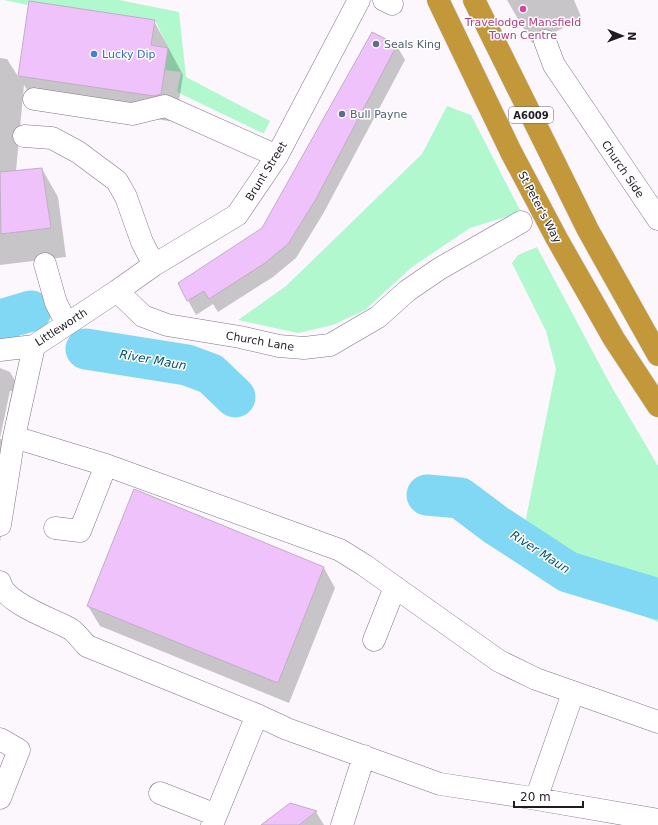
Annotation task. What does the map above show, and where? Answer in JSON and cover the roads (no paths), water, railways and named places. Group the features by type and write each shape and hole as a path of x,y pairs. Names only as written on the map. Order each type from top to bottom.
{"highway":[{"name":"St Peter's Way","path":"438,0 511,152 557,239 614,339 658,406"},
{"name":"A6009","path":"474,0 591,236 658,355"}],"street":[{"name":"Brunt Street","path":"117,291 154,265 237,215 277,156 359,0"},
{"name":"Church Side","path":"545,41 554,65 658,219"},
{"path":"34,99 132,114 165,106 277,156"},
{"path":"24,136 52,138 78,152 117,181 126,197 142,242 154,265"},
{"name":"Church Lane","path":"117,291 143,316 167,325 240,337 279,346 304,348 330,345 378,317 407,291 439,269 521,222"},
{"path":"45,264 56,303 67,324"},
{"name":"Littleworth","path":"0,350 34,346 117,291"},
{"path":"0,525 14,437 34,346"},
{"path":"14,437 106,465 340,550 499,661 536,679 658,722"},
{"path":"55,528 80,531 106,465"},
{"path":"0,582 1,588 20,604 70,629 87,646 258,715 287,729 440,784 658,820"},
{"path":"374,640 395,587"},
{"path":"536,799 574,693"},
{"path":"160,793 214,820 258,715"},
{"path":"0,738 19,750 0,798"},
{"path":"342,825 364,756"}],"waterway":[{"name":"River Maun","path":"0,320 31,311"},
{"name":"River Maun","path":"86,349 187,365 211,374 235,397"},
{"name":"River Maun","path":"427,495 460,498 496,525 568,572 658,599"}],"place":[{"name":"Travelodge Mansfield Town Centre","path":"523,9"},
{"name":"Seals King","path":"376,44"},
{"name":"Lucky Dip","path":"94,54"},
{"name":"Bull Payne","path":"342,114"}]}
